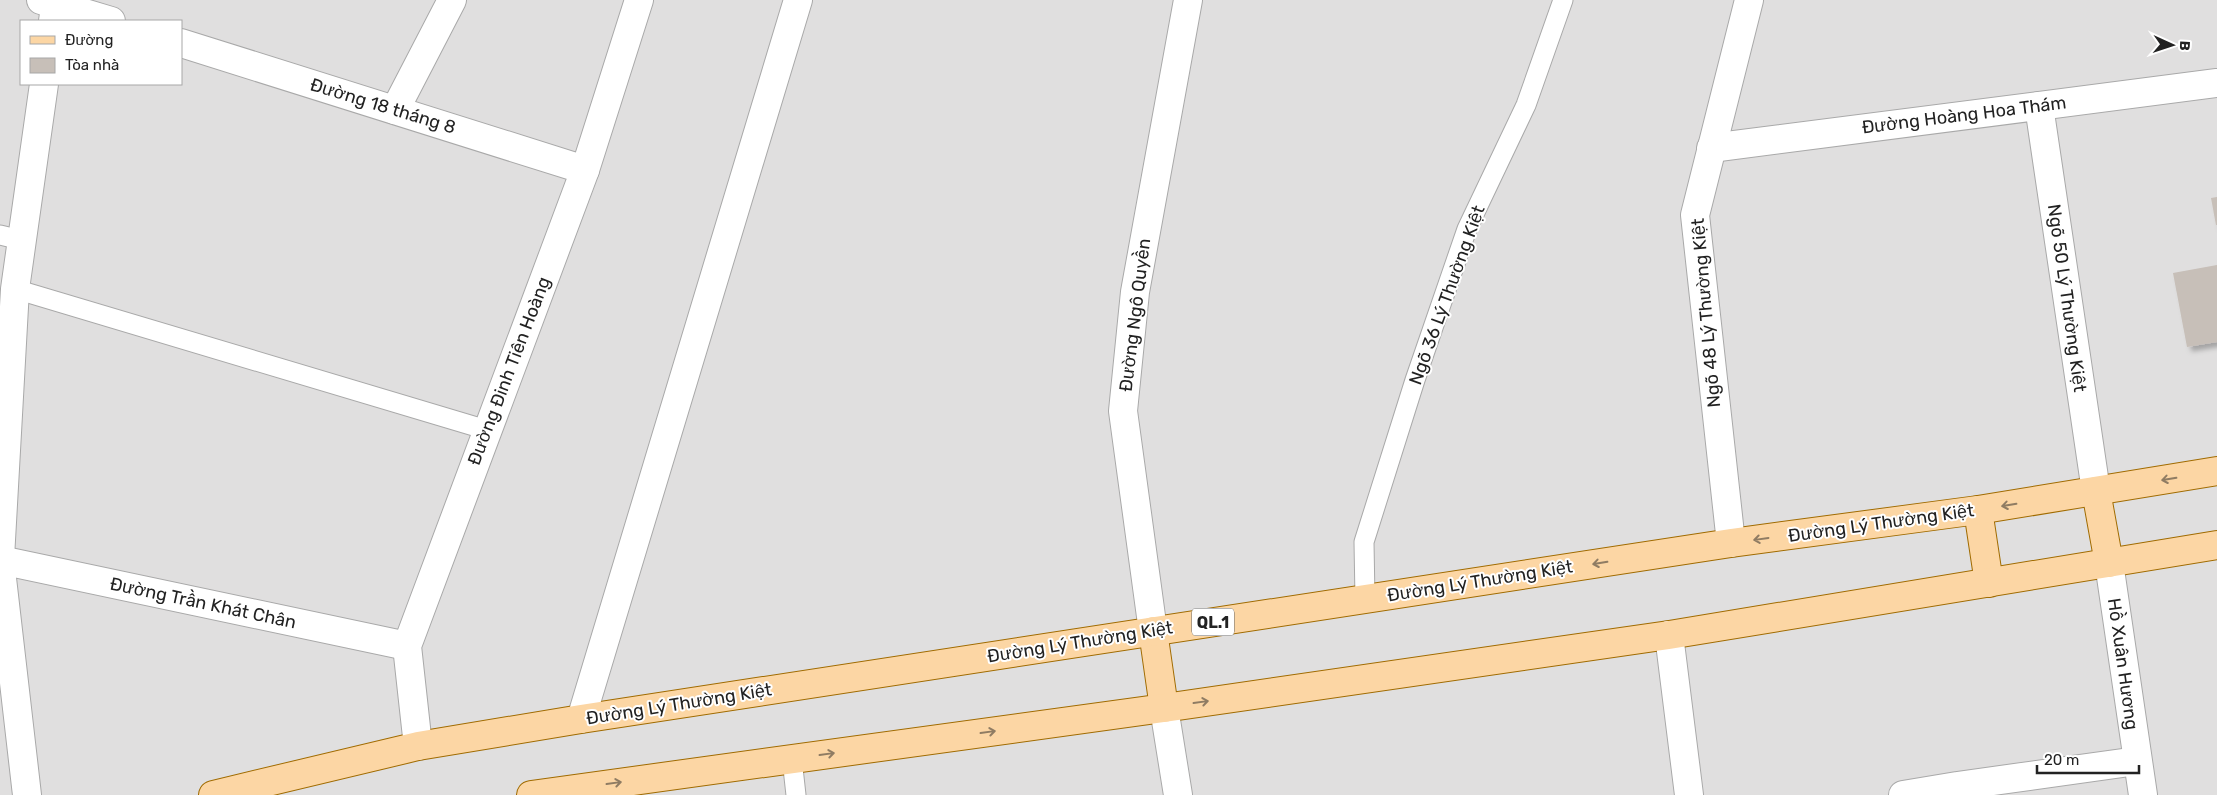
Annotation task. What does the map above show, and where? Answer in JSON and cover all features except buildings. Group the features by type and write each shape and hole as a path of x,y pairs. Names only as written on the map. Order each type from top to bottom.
{"main road":[{"name":"Đường Lý Thường Kiệt","path":"213,795 418,746 581,719 1731,543 1978,510 2217,471"},
{"path":"2096,491 2109,563"},
{"path":"1978,510 1989,583"},
{"path":"532,795 1164,708 1669,635 2217,545"},
{"path":"1153,631 1164,708"}],"street":[{"path":"396,110 452,0"},
{"name":"Đường Đinh Tiên Hoàng","path":"418,746 407,646 585,170 639,0"},
{"path":"581,719 798,0"},
{"name":"Đường Ngô Quyền","path":"1153,631 1123,411 1135,292 1188,0"},
{"name":"Ngõ 48 Lý Thường Kiệt","path":"1731,543 1695,215 1749,0"},
{"path":"52,6 107,20"},
{"name":"Đường 18 tháng 8","path":"182,43 585,170"},
{"name":"Đường Hoàng Hoa Thám","path":"1711,148 2217,82"},
{"path":"27,795 0,560 15,289 10,238 44,85"},
{"name":"Ngõ 50 Lý Thường Kiệt","path":"2039,106 2096,491"},
{"name":"Đường Trần Khát Chân","path":"0,560 407,646"},
{"name":"Hồ Xuân Hương","path":"2109,563 2143,795"},
{"path":"1669,635 1689,795"},
{"path":"1164,708 1178,795"},
{"path":"1903,795 2137,761"}],"lane":[{"name":"Ngõ 36 Lý Thường Kiệt","path":"1365,599 1364,542 1415,380 1467,229 1526,105 1563,0"},
{"path":"15,289 487,430"},
{"path":"792,759 796,795"}],"shaded area":[{"path":"0,0 2217,0 2217,795 0,795"}]}
